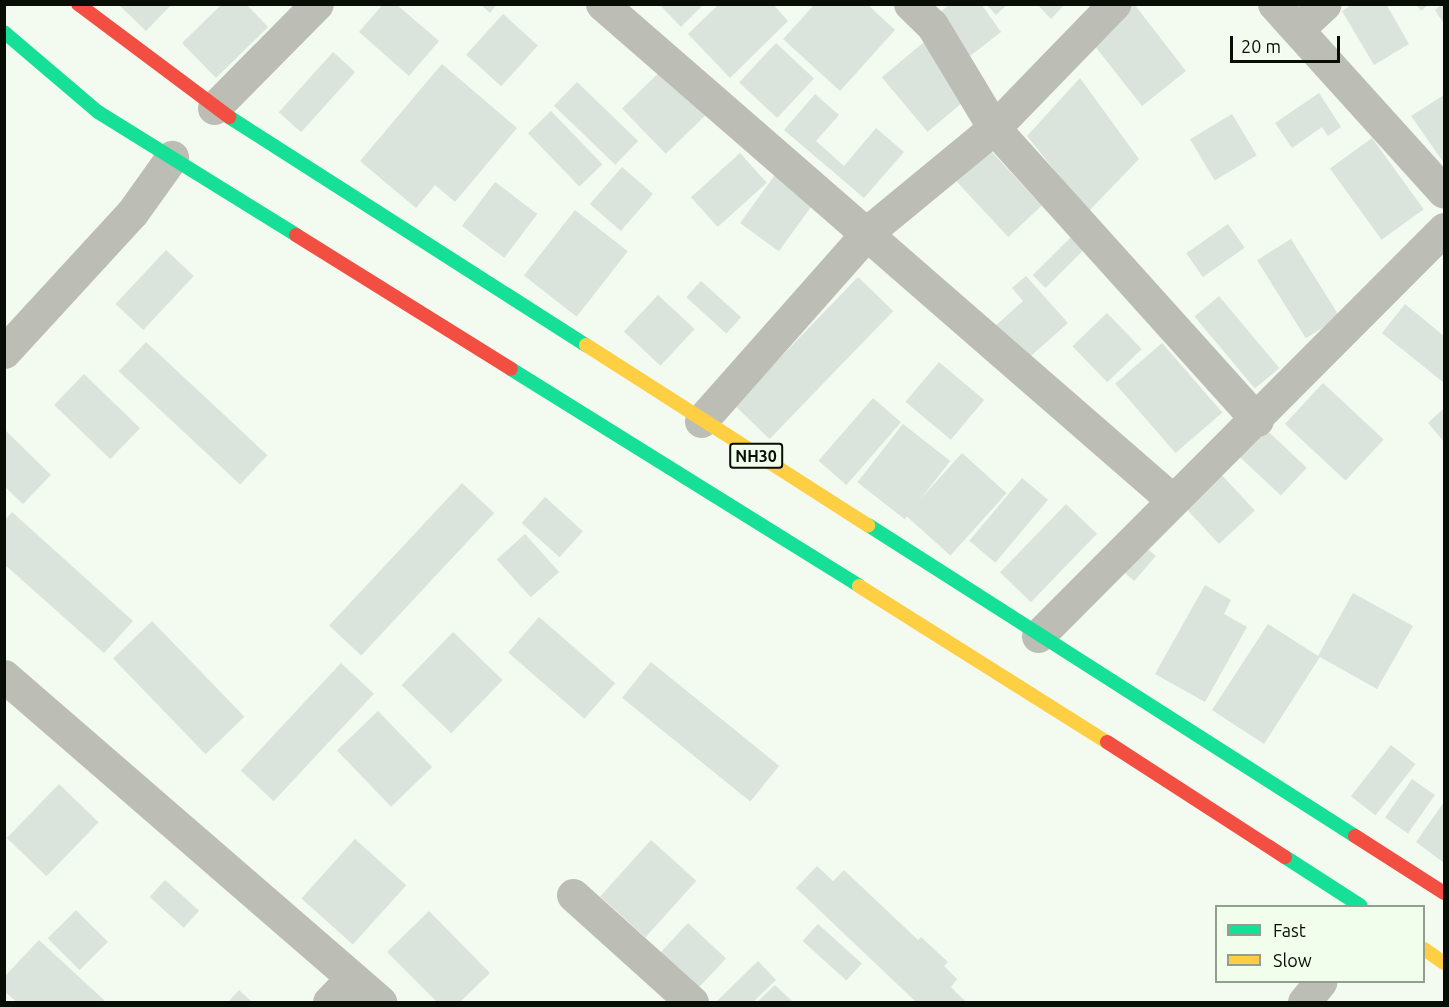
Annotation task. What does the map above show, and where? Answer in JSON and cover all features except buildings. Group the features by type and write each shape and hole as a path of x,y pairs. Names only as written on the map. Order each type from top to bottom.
{"highway":[{"name":"NH30","path":"78,4 214,108 1444,893"},
{"path":"4,32 98,112 1029,691 1359,905"},
{"path":"1425,950 1444,963"}],"street":[{"path":"214,108 317,4"},
{"path":"602,4 869,231 1170,498"},
{"path":"910,4 932,25 994,128 1257,420"},
{"path":"702,421 869,231 994,128 1114,4"},
{"path":"1274,4 1299,28 1444,192"},
{"path":"1299,28 1325,4"},
{"path":"4,352 132,213 172,157"},
{"path":"1038,636 1170,498 1257,420 1444,229"},
{"path":"4,676 380,1002"},
{"path":"573,895 692,1002"},
{"path":"329,1002 352,978"},
{"path":"1304,1002 1318,983"}],"traffic: fast":[{"path":"4,32 98,112 296,235"},
{"path":"229,117 586,345"},
{"path":"511,369 859,586"},
{"path":"868,525 1355,836"},
{"path":"1285,857 1359,905"}],"traffic: slow":[{"path":"586,345 868,525"},
{"path":"859,586 1107,742"},
{"path":"1425,950 1444,963"}],"traffic: jam":[{"path":"78,4 229,117"},
{"path":"296,235 511,369"},
{"path":"1107,742 1285,857"},
{"path":"1355,836 1444,893"}]}
